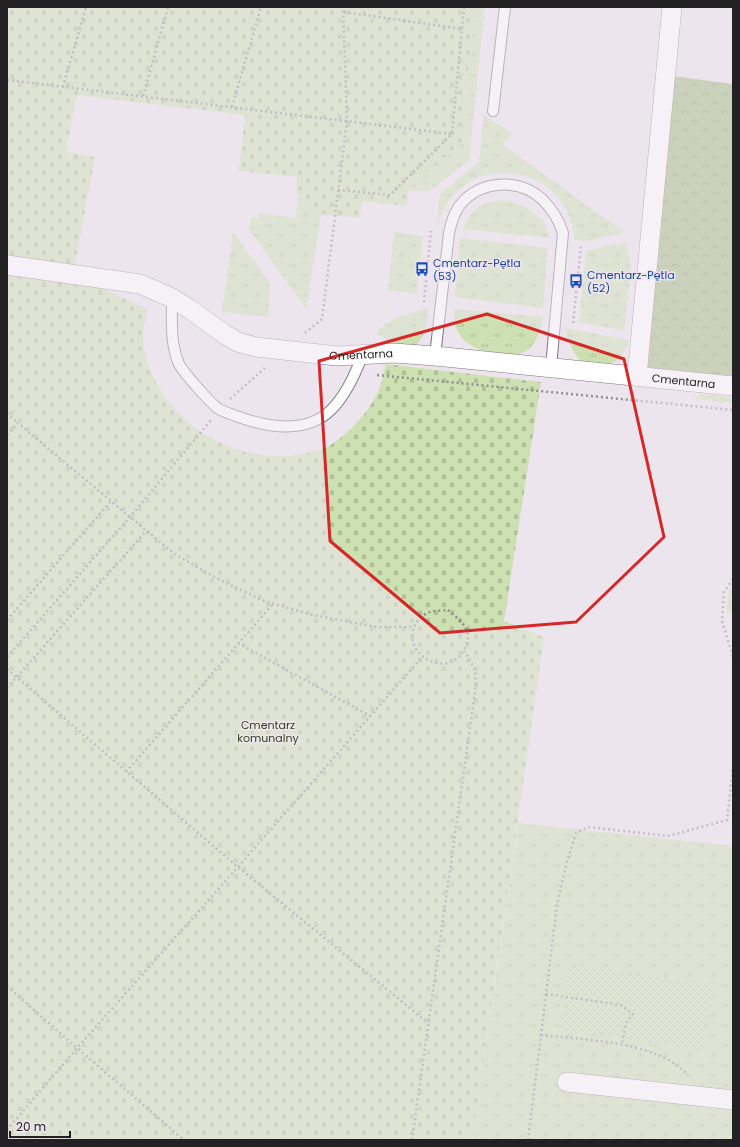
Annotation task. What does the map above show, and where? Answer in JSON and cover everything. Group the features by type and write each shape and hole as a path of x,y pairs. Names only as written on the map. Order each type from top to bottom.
{"street":[{"path":"637,376 672,7"},
{"name":"Cmentarna","path":"7,265 140,284 172,298 238,342 256,347 337,356 362,356 394,353 435,356 733,386"},
{"path":"567,1082 733,1100"}],"lane":[{"path":"493,111 505,7"},
{"path":"435,356 449,231 453,216 468,196 482,188 500,184 516,186 531,191 542,199 559,221 563,233 551,367"},
{"path":"172,298 173,340 179,364 220,409 262,424 269,426 293,427 315,421 330,411 342,397 354,376 362,356"}],"path":[{"path":"63,87 86,7"},
{"path":"143,96 168,7"},
{"path":"232,107 261,7"},
{"path":"338,190 390,195 452,134 464,7"},
{"path":"344,12 462,29"},
{"path":"7,80 452,134"},
{"path":"424,302 431,231"},
{"path":"573,323 581,247"},
{"path":"377,375 733,410"},
{"path":"7,413 176,555 220,580 264,601 313,615 376,627 414,627"},
{"path":"7,435 18,423"},
{"path":"7,620 111,501"},
{"path":"7,688 146,531"},
{"path":"733,579 724,592 722,621 733,657"},
{"path":"126,772 273,604"},
{"path":"448,610 465,624 468,639 465,651 453,662 442,664 432,662 422,657 415,648 412,637 414,627 418,620 429,612 448,610"},
{"path":"238,643 370,716"},
{"path":"412,1140 476,684 474,670 465,651"},
{"path":"7,1130 76,1048 238,867 422,657"},
{"path":"7,669 238,867 428,1023"},
{"path":"528,1140 557,905 566,865 576,833 588,827 668,836 727,820 733,766"},
{"path":"7,986 76,1048 184,1140"},
{"path":"546,994 621,1005 633,1014 626,1023 622,1044"},
{"path":"542,1035 622,1044 659,1055 684,1070 693,1079"}],"highlighted area":[{"path":"487,314 624,359 664,537 576,622 440,633 330,541 319,361"}],"green space":[{"name":"Cmentarz komunalny","path":"7,7 474,7 461,143 409,187 407,206 362,201 360,218 318,214 296,192 297,177 239,171 245,115 77,95 66,152 95,157 73,275 147,309 143,329 143,342 147,359 156,382 182,417 199,431 218,442 238,450 259,455 281,456 303,454 326,447 335,442 348,431 371,405 379,390 386,364 541,382 504,621 544,637 472,1140 7,1140"},
{"path":"474,7 485,7 469,160 428,192 408,190 409,187 461,143"},
{"path":"665,75 733,84 733,386 637,376"},
{"path":"484,115 512,133 503,145 624,232 588,241 574,240 569,216 560,201 549,188 535,180 519,174 503,173 487,175 471,181 456,192 450,199 440,217 437,226 439,197 441,193 479,162"},
{"path":"299,195 318,214 321,215 306,309 249,229 251,217 259,218 260,213 295,218"},
{"path":"508,200 528,208 544,222 549,238 463,229 471,215 480,206 492,202"},
{"path":"233,232 270,283 268,317 222,312"},
{"path":"394,232 423,236 417,294 388,290"},
{"path":"460,238 548,248 543,308 455,297"},
{"path":"626,242 631,269 624,331 579,322 586,251"},
{"path":"428,307 427,322 424,332 416,345 407,349 377,334 392,320"},
{"path":"454,309 543,317 540,330 533,345 522,353 506,355 486,352 468,344 457,330 454,320"},
{"path":"566,328 629,340 622,354 616,361 604,364 588,364 583,362 575,354 570,344"},
{"path":"699,394 733,397 733,403 695,399"},
{"path":"729,590 733,591 733,613 726,613"},
{"path":"518,823 733,846 733,1140 472,1140"},
{"path":"569,963 714,984 704,1051 559,1030"}],"place":[{"name":"Cmentarz-Pętla (53)","path":"422,269"},
{"name":"Cmentarz-Pętla (52)","path":"576,281"}]}
